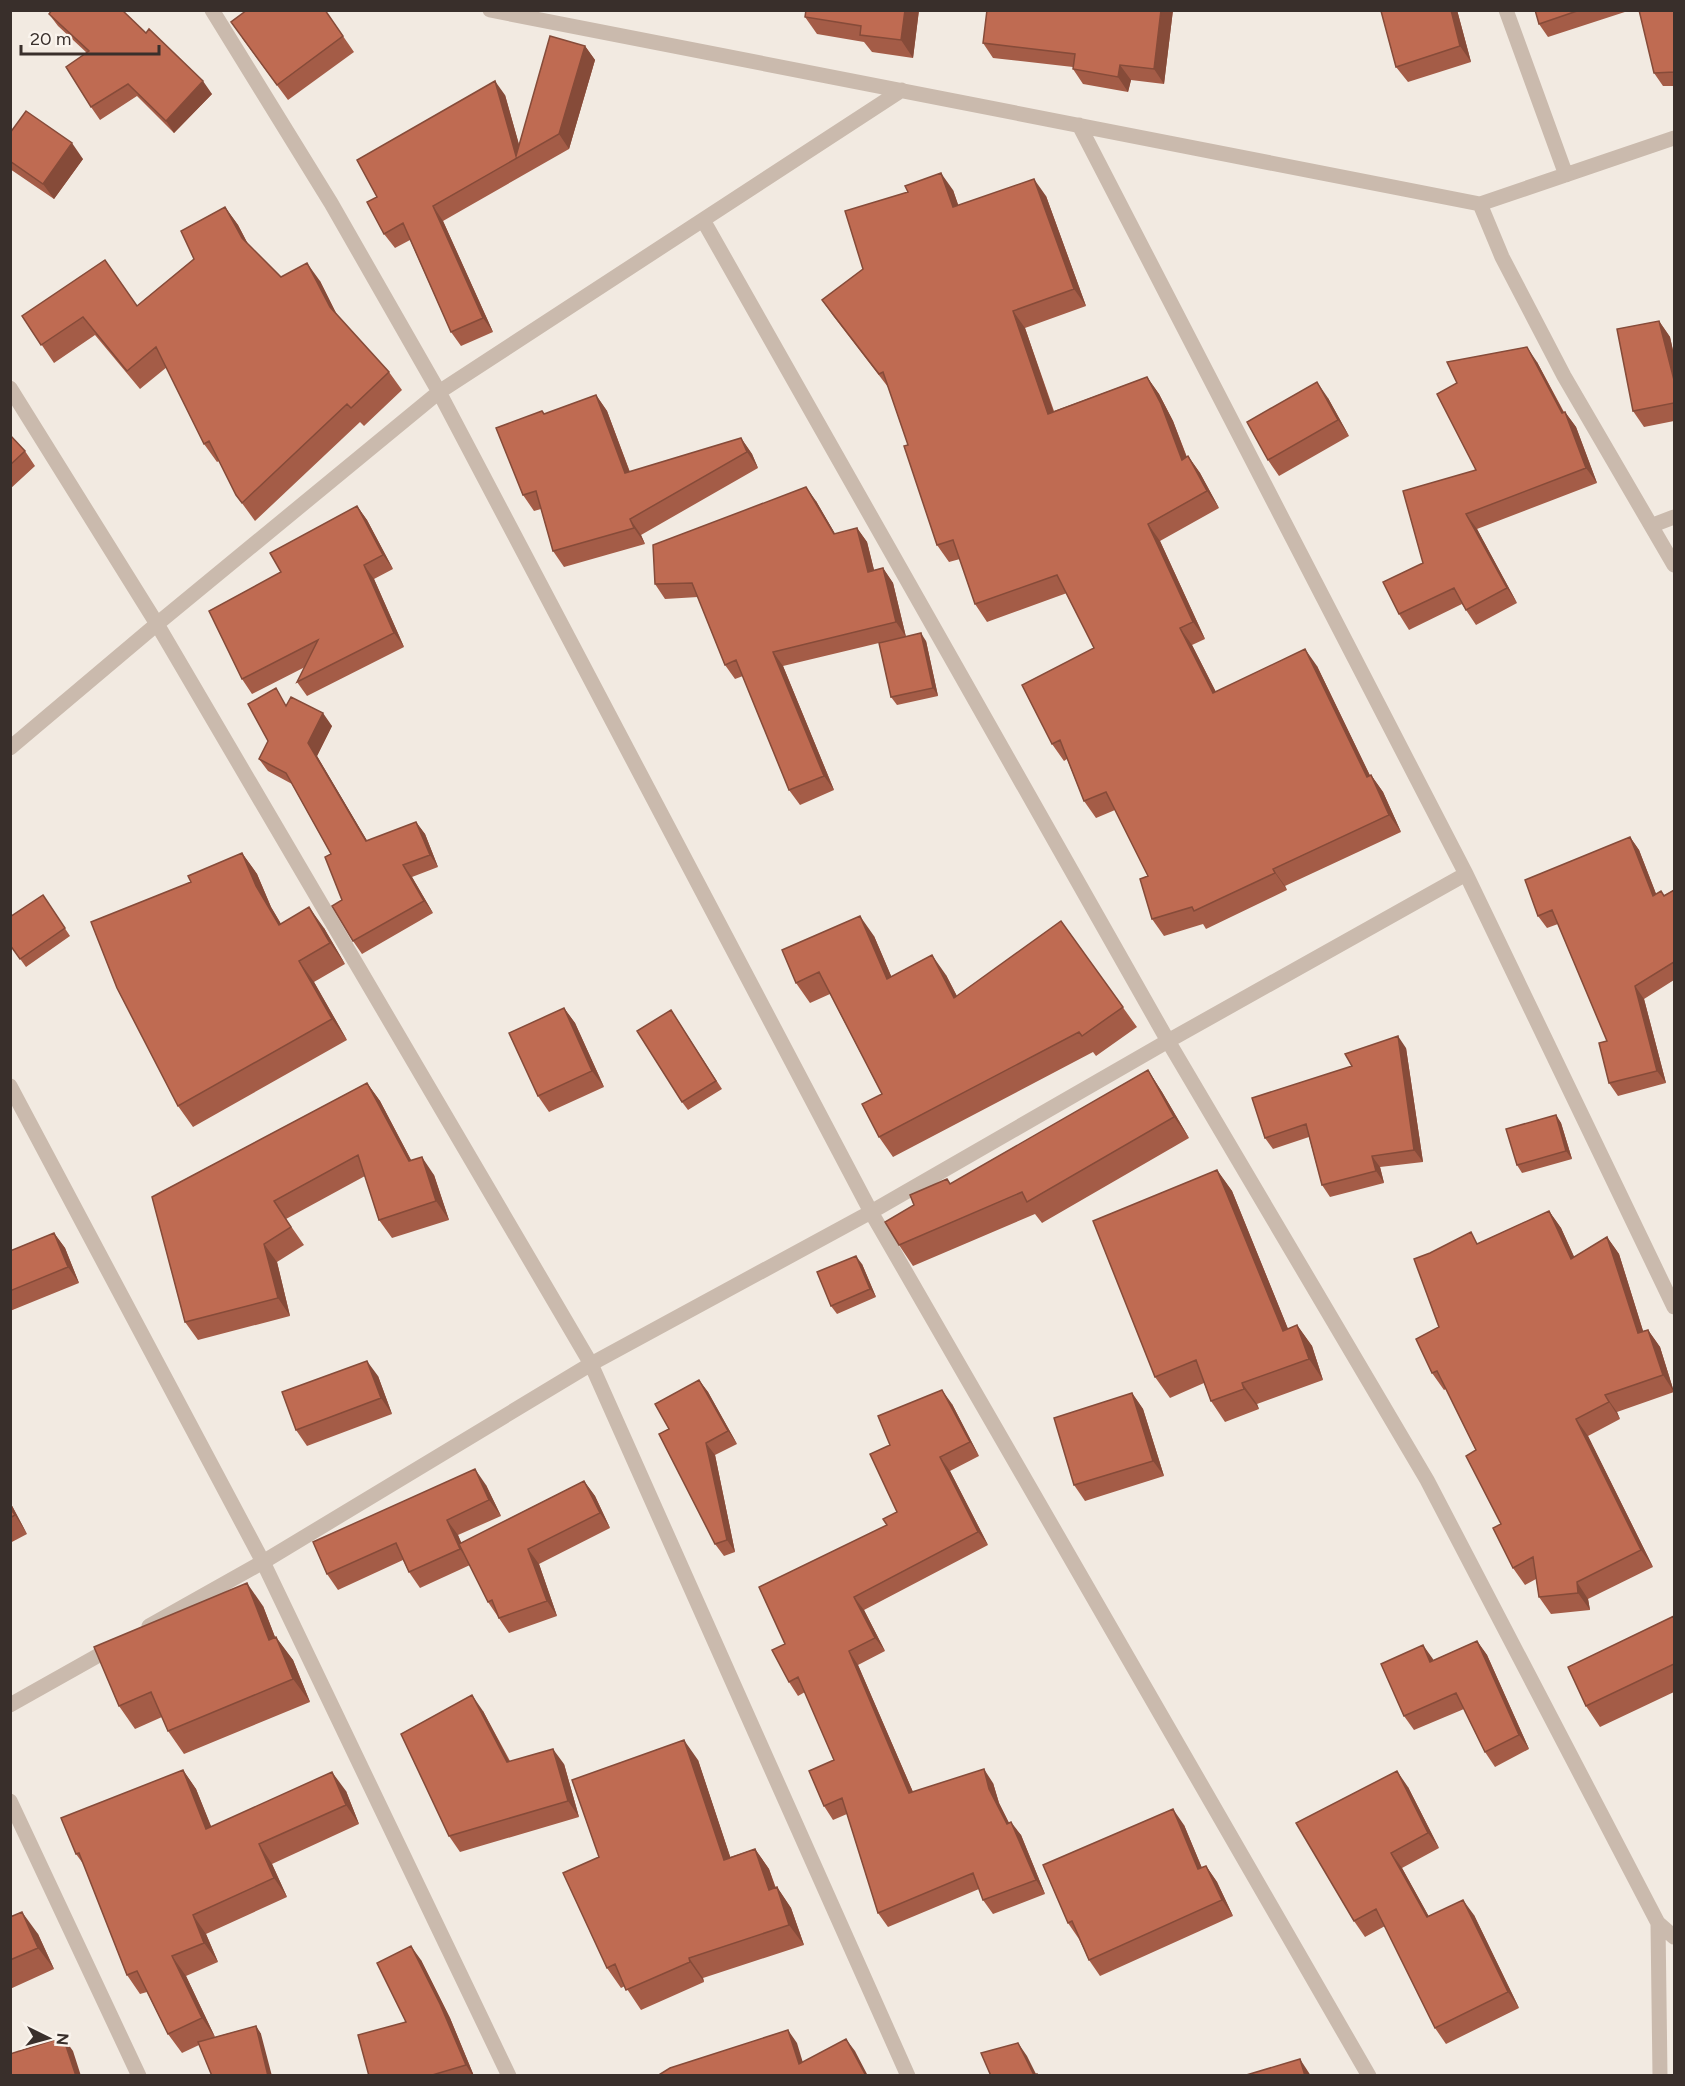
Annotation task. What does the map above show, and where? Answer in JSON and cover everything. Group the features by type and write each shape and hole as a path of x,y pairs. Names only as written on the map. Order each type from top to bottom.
{"street":[{"path":"212,10 331,203 439,392 871,1212 1369,2076"},
{"path":"490,10 1480,204 1674,138"},
{"path":"1506,10 1566,175"},
{"path":"10,748 439,392 902,90"},
{"path":"1079,124 1466,874 1674,1307"},
{"path":"1480,204 1502,257 1564,376 1653,525 1674,565"},
{"path":"703,220 1168,1041 1427,1480 1658,1923 1674,1937"},
{"path":"10,388 157,624 591,1364 908,2076"},
{"path":"1653,525 1674,517"},
{"path":"10,1705 263,1562 591,1364 871,1212 1168,1041 1466,874"},
{"path":"10,1086 263,1562 509,2076"},
{"path":"10,1801 139,2076"},
{"path":"1658,1923 1660,2076"}],"building":[{"path":"52,10 122,10 146,33 149,29 203,81 166,121 128,84 91,107 66,67 89,51 49,14"},
{"path":"247,10 325,10 343,36 277,85 231,22"},
{"path":"806,10 905,10 901,40 860,35 861,26 805,17"},
{"path":"987,10 1161,10 1154,69 1120,65 1118,77 1073,69 1075,54 983,43"},
{"path":"1451,10 1460,46 1396,67 1381,11"},
{"path":"1535,10 1580,10 1539,24"},
{"path":"1639,10 1674,10 1674,72 1654,73"},
{"path":"550,36 585,46 559,134 433,206 483,318 451,332 403,223 384,234 367,202 377,197 357,160 495,81 516,156"},
{"path":"26,111 72,143 43,184 10,161 10,133"},
{"path":"941,173 953,207 1034,179 1074,289 1013,311 1048,414 1147,377 1161,404 1182,460 1188,456 1207,491 1148,524 1193,622 1180,628 1213,693 1305,649 1367,777 1371,775 1389,815 1273,869 1275,873 1194,911 1192,907 1152,919 1140,879 1148,876 1106,792 1084,801 1060,740 1052,744 1022,685 1094,648 1057,575 975,604 953,540 937,545 904,446 908,445 883,372 879,374 822,300 863,269 845,211 908,192 905,186"},
{"path":"225,207 242,238 281,277 307,263 330,307 389,372 351,408 347,404 242,503 209,441 204,444 156,347 127,371 83,317 41,345 22,316 105,260 137,306 194,259 181,231"},
{"path":"1659,321 1674,380 1674,403 1633,411 1617,329"},
{"path":"1527,347 1562,413 1565,412 1586,468 1466,514 1507,588 1466,610 1454,588 1399,614 1383,582 1423,563 1403,491 1476,470 1437,394 1457,383 1447,362"},
{"path":"1317,382 1338,420 1268,460 1247,422"},
{"path":"596,395 625,473 741,438 747,452 630,519 634,528 553,551 536,491 523,495 496,428"},
{"path":"10,435 25,451 10,465"},
{"path":"806,487 834,534 857,528 868,572 883,568 896,622 773,652 824,776 789,790 736,660 725,665 692,583 655,584 653,545"},
{"path":"357,506 383,555 364,565 394,633 297,682 318,640 242,679 209,611 281,572 270,553"},
{"path":"921,633 933,688 891,697 879,643"},
{"path":"276,688 286,706 291,697 323,713 308,743 366,841 416,822 430,855 403,865 424,901 353,941 332,906 342,900 325,857 331,854 286,773 259,759 268,741 248,704"},
{"path":"1630,837 1653,896 1661,891 1664,896 1674,890 1674,962 1635,986 1657,1071 1609,1083 1599,1043 1607,1041 1552,910 1538,916 1525,880"},
{"path":"242,853 256,886 279,925 309,907 330,943 299,961 332,1019 178,1106 117,988 91,922 191,882 188,876"},
{"path":"43,895 65,928 20,959 10,945 10,917"},
{"path":"860,916 887,979 932,955 954,998 1061,921 1123,1007 1082,1036 1079,1032 879,1137 862,1104 882,1094 819,972 796,983 782,950"},
{"path":"564,1008 592,1071 538,1096 509,1033"},
{"path":"671,1010 716,1081 682,1102 637,1031"},
{"path":"1398,1036 1414,1150 1372,1156 1376,1171 1322,1185 1306,1124 1265,1138 1252,1098 1352,1066 1345,1054"},
{"path":"1148,1070 1174,1117 1027,1202 1022,1192 899,1245 885,1222 914,1205 910,1195 947,1179 950,1184"},
{"path":"367,1083 409,1161 422,1157 436,1201 379,1220 358,1155 274,1201 291,1227 264,1244 278,1298 185,1322 152,1197"},
{"path":"1556,1115 1566,1151 1517,1165 1506,1129"},
{"path":"1217,1170 1283,1331 1297,1325 1309,1359 1242,1383 1244,1389 1211,1401 1196,1360 1155,1377 1093,1221"},
{"path":"1549,1211 1571,1259 1607,1237 1638,1333 1648,1330 1663,1375 1605,1395 1609,1402 1576,1419 1641,1550 1577,1582 1578,1593 1539,1597 1533,1557 1513,1568 1493,1528 1501,1524 1466,1456 1476,1450 1437,1371 1432,1373 1416,1339 1439,1327 1414,1259 1471,1232 1477,1244"},
{"path":"54,1233 68,1267 10,1291 10,1251"},
{"path":"856,1256 870,1289 831,1306 817,1272"},
{"path":"367,1361 381,1398 296,1430 282,1392"},
{"path":"699,1380 728,1431 706,1443 727,1540 715,1544 659,1434 669,1429 655,1404"},
{"path":"942,1390 970,1442 940,1457 978,1532 854,1597 875,1638 849,1651 909,1793 984,1769 989,1789 1007,1824 1011,1822 1036,1880 983,1900 973,1873 878,1913 842,1798 824,1806 809,1771 834,1760 798,1677 789,1682 772,1650 785,1644 759,1587 887,1525 883,1519 897,1512 870,1454 890,1445 878,1416"},
{"path":"1132,1393 1153,1461 1074,1485 1054,1418"},
{"path":"475,1469 489,1500 447,1520 460,1549 409,1572 396,1543 327,1574 313,1542"},
{"path":"584,1481 600,1513 528,1549 547,1601 499,1618 492,1600 488,1602 459,1544"},
{"path":"10,1508 15,1515 10,1518"},
{"path":"247,1583 269,1640 276,1637 293,1679 168,1731 151,1692 119,1706 94,1647"},
{"path":"1674,1616 1674,1664 1586,1706 1568,1667"},
{"path":"1477,1641 1519,1735 1485,1752 1456,1693 1404,1716 1381,1664 1423,1645 1430,1662"},
{"path":"472,1695 507,1762 553,1749 568,1801 449,1836 401,1734"},
{"path":"684,1740 724,1860 755,1849 769,1890 777,1887 789,1925 689,1958 690,1962 626,1990 615,1964 607,1968 563,1873 599,1857 572,1780"},
{"path":"183,1770 206,1829 332,1772 346,1805 259,1844 274,1878 193,1915 204,1943 172,1956 202,2018 168,2034 137,1971 127,1975 79,1853 76,1854 61,1818"},
{"path":"1397,1771 1428,1833 1391,1853 1427,1917 1463,1900 1508,1992 1435,2028 1376,1909 1354,1921 1296,1823"},
{"path":"1173,1809 1198,1869 1206,1866 1222,1900 1089,1960 1072,1921 1068,1923 1043,1865"},
{"path":"22,1912 38,1948 10,1960 10,1917"},
{"path":"411,1946 440,2004 466,2065 429,2076 369,2076 358,2035 406,2022 377,1963"},
{"path":"256,2026 268,2076 212,2076 198,2042"},
{"path":"788,2030 799,2064 846,2039 866,2076 657,2076 670,2068"},
{"path":"63,2037 76,2076 10,2076 10,2054"},
{"path":"1018,2043 1034,2075 1038,2076 991,2076 981,2053"},
{"path":"1300,2059 1305,2076 1243,2076"}]}
